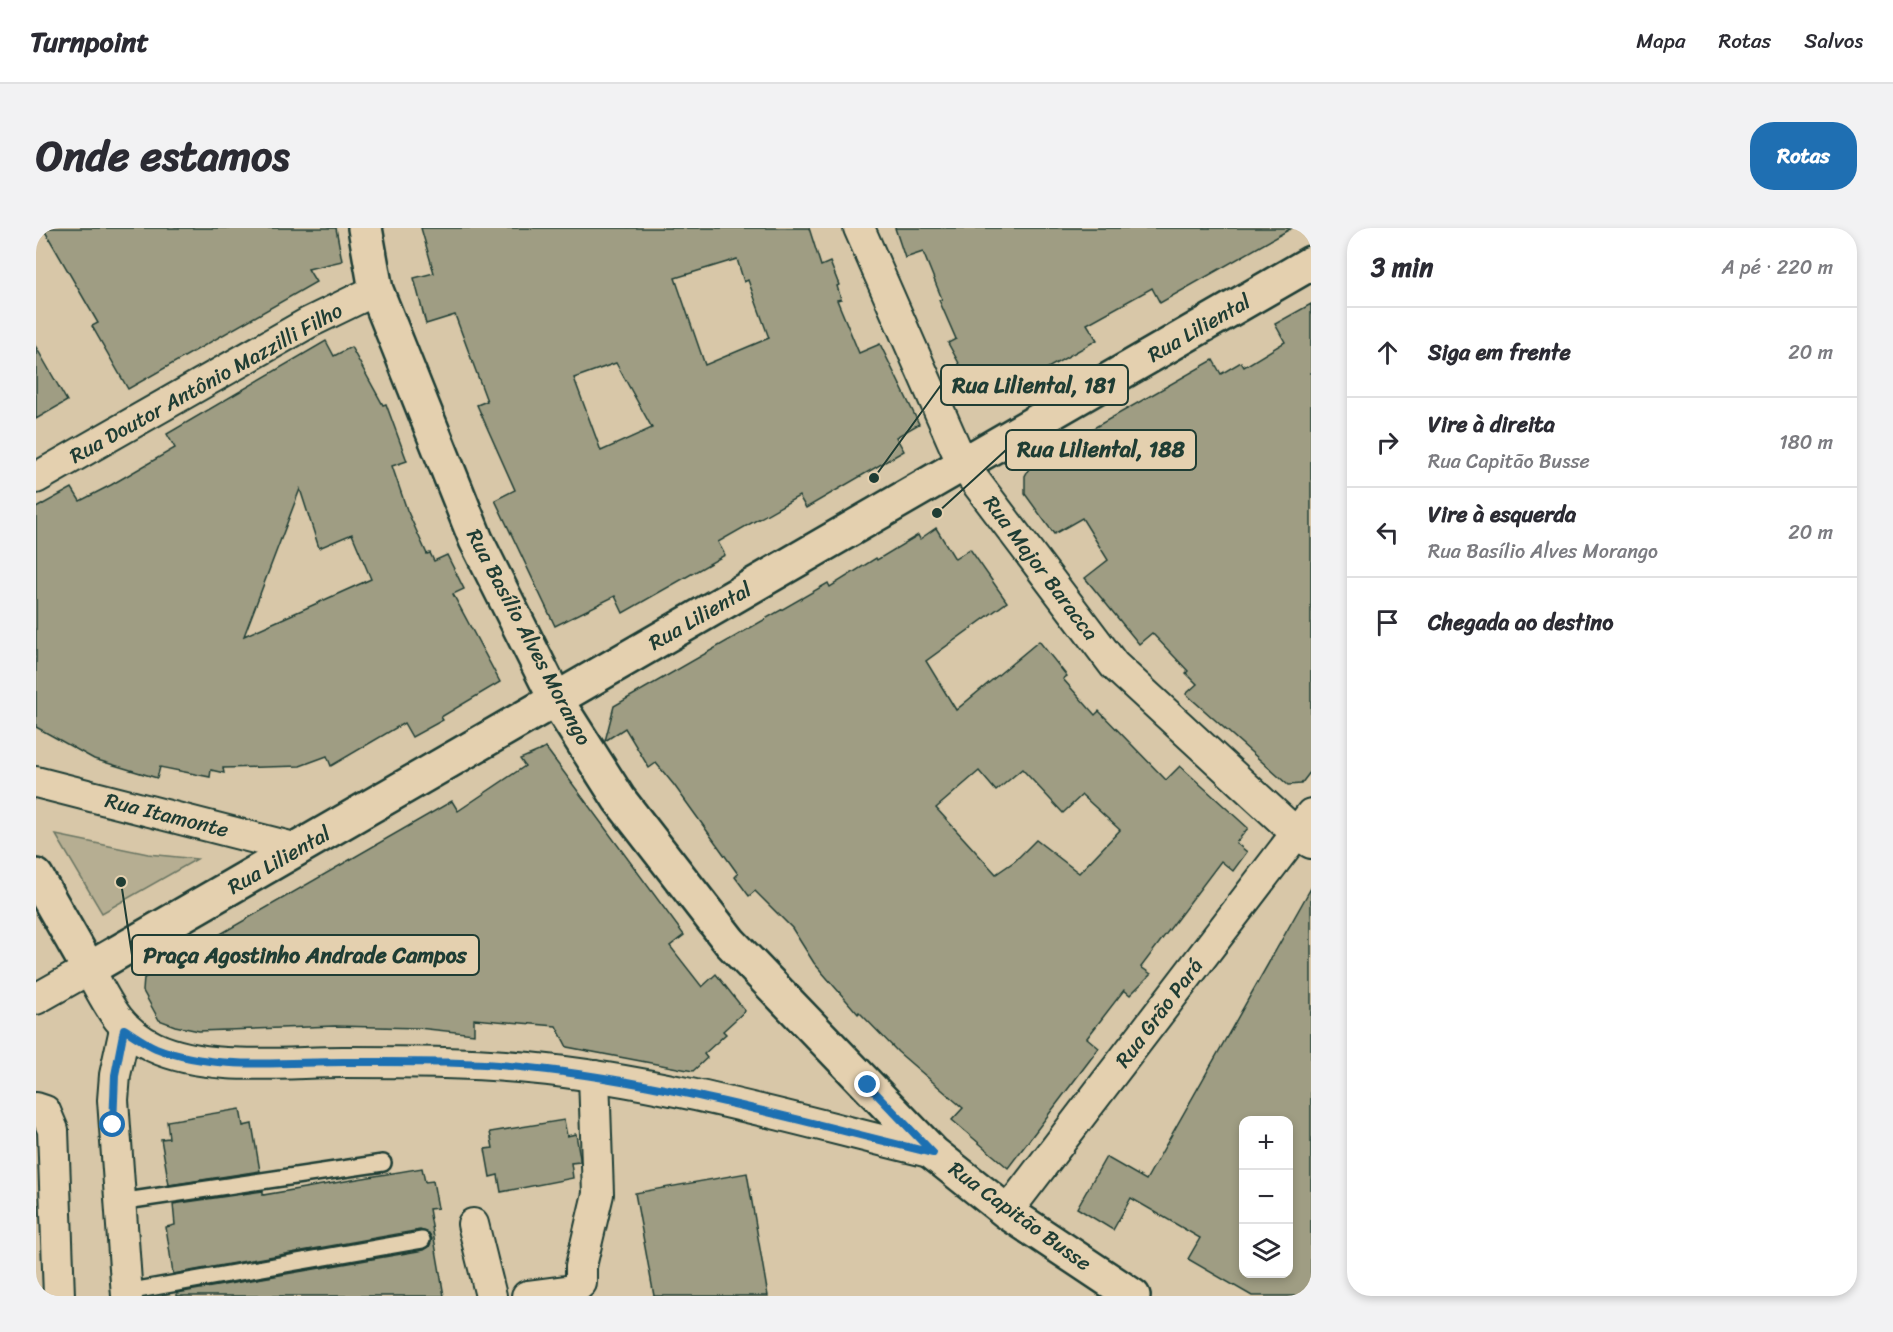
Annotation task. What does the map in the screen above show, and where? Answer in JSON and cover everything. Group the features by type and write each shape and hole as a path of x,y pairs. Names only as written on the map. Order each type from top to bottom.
{"street":[{"name":"Rua Basílio Alves Morango","path":"365,228 376,290 476,540 556,699 619,799 730,942 933,1153"},
{"name":"Rua Major Baracca","path":"859,228 963,465 1114,664 1306,830"},
{"name":"Rua Liliental","path":"89,969 1311,263"},
{"name":"Rua Doutor Antônio Mazzilli Filho","path":"36,478 308,322 376,290"},
{"name":"Rua Itamonte","path":"36,782 298,849"},
{"name":"Rua Grão Pará","path":"1007,1212 1306,830"},
{"path":"36,876 89,969 36,999"},
{"name":"Rua Capitão Busse","path":"89,969 124,1029 155,1047 195,1058 246,1064 425,1062 528,1068 594,1076 683,1093 933,1153 1007,1212 1133,1296"},
{"path":"124,1029 115,1075 113,1100 127,1294"},
{"path":"527,1296 573,1290 581,1283 581,1266 598,1194 594,1076"},
{"path":"36,1108 45,1111 53,1130 46,1216 59,1296"},
{"path":"473,1224 491,1296"}],"lane":[{"path":"119,1202 383,1163"},
{"path":"127,1294 422,1240"}],"shaded area":[{"path":"56,835 148,854 197,859 102,913"}],"building":[{"path":"43,228 336,228 342,261 308,269 316,282 128,389 92,326 98,323"},
{"path":"421,228 809,228 821,266 830,262 839,285 837,286 841,299 837,300 859,353 880,344 919,424 896,437 904,451 806,508 799,496 718,542 725,555 623,613 615,596 555,626 495,500 515,490 477,405 487,401 455,315 426,324 414,278 434,273","holes":["737,259 744,282 748,280 769,338 705,365 675,278","616,363 652,428 601,451 574,378"]},
{"path":"895,228 1292,228 1160,303 1152,288 1087,324 1097,340 983,405 974,404 962,381 967,378 948,343 956,339 939,300 942,299 923,252 905,258"},
{"path":"1311,304 1311,771 1301,784 1288,785 1186,694 1197,684 1186,673 1188,671 1152,633 1139,644 1085,578 1108,560 1082,518 1054,534 1025,494 1025,476 1032,463 1213,360 1221,374 1241,362 1244,367 1285,342 1275,324"},
{"path":"326,341 334,356 351,347 383,405 386,404 407,461 392,466 407,510 427,554 430,553 434,561 447,555 464,589 453,594 500,682 441,717 443,720 412,737 404,723 331,766 327,756 300,766 223,768 224,773 211,770 210,777 160,767 157,778 94,759 36,727 36,508 72,488 80,501 111,485 175,448 167,434","holes":["300,489 319,548 352,534 371,579 244,636"]},
{"path":"36,347 67,401 36,419"},
{"path":"936,528 955,559 970,549 1007,602 926,661 956,710 1039,641 1067,676 1063,679 1095,715 1099,711 1166,780 1180,766 1248,828 1236,843 1247,852 1233,871 1221,861 1141,967 1151,974 1130,995 1124,990 1087,1038 1099,1048 1008,1168 952,1120 963,1108 898,1052 859,1012 858,1014 814,963 792,928 755,891 749,896 735,877 738,874 674,785 656,763 649,768 625,728 605,741 614,706 828,583 830,587 918,535 920,539","holes":["1022,769 1063,813 1082,795 1120,830 1079,873 1036,840 1015,861 996,874 936,808 979,771 996,791"]},
{"path":"546,748 684,935 670,946 702,987 716,974 745,1011 723,1031 726,1034 704,1054 707,1058 693,1071 567,1047 556,1026 474,1019 474,1034 418,1028 335,1026 199,1031 159,1020 143,991 144,978 452,801 458,811 525,766 520,759"},
{"path":"1311,888 1311,1296 1252,1296 1188,1259 1200,1238 1131,1198 1113,1230 1077,1208 1106,1157 1146,1180"},
{"path":"240,1109 243,1126 252,1124 260,1171 169,1185 161,1139 169,1138 167,1121"},
{"path":"564,1120 567,1136 576,1134 580,1158 580,1162 571,1163 573,1178 501,1192 498,1175 490,1177 485,1149 493,1148 490,1132"},
{"path":"422,1168 425,1182 433,1181 438,1208 429,1209 444,1296 177,1296 177,1293 424,1250 429,1247 432,1239 429,1233 420,1230 173,1274 166,1227 175,1225 173,1204 263,1191 263,1195"},
{"path":"747,1173 768,1296 654,1296 635,1193"}],"place":[{"name":"Rua Liliental, 181","path":"874,478"},
{"name":"Rua Liliental, 188","path":"937,513"},
{"name":"Praça Agostinho Andrade Campos","path":"121,882"}],"route":[{"path":"113,1125 115,1075 124,1029 155,1047 195,1058 246,1064 425,1062 528,1068 594,1076 683,1093 933,1153 868,1085"}]}
